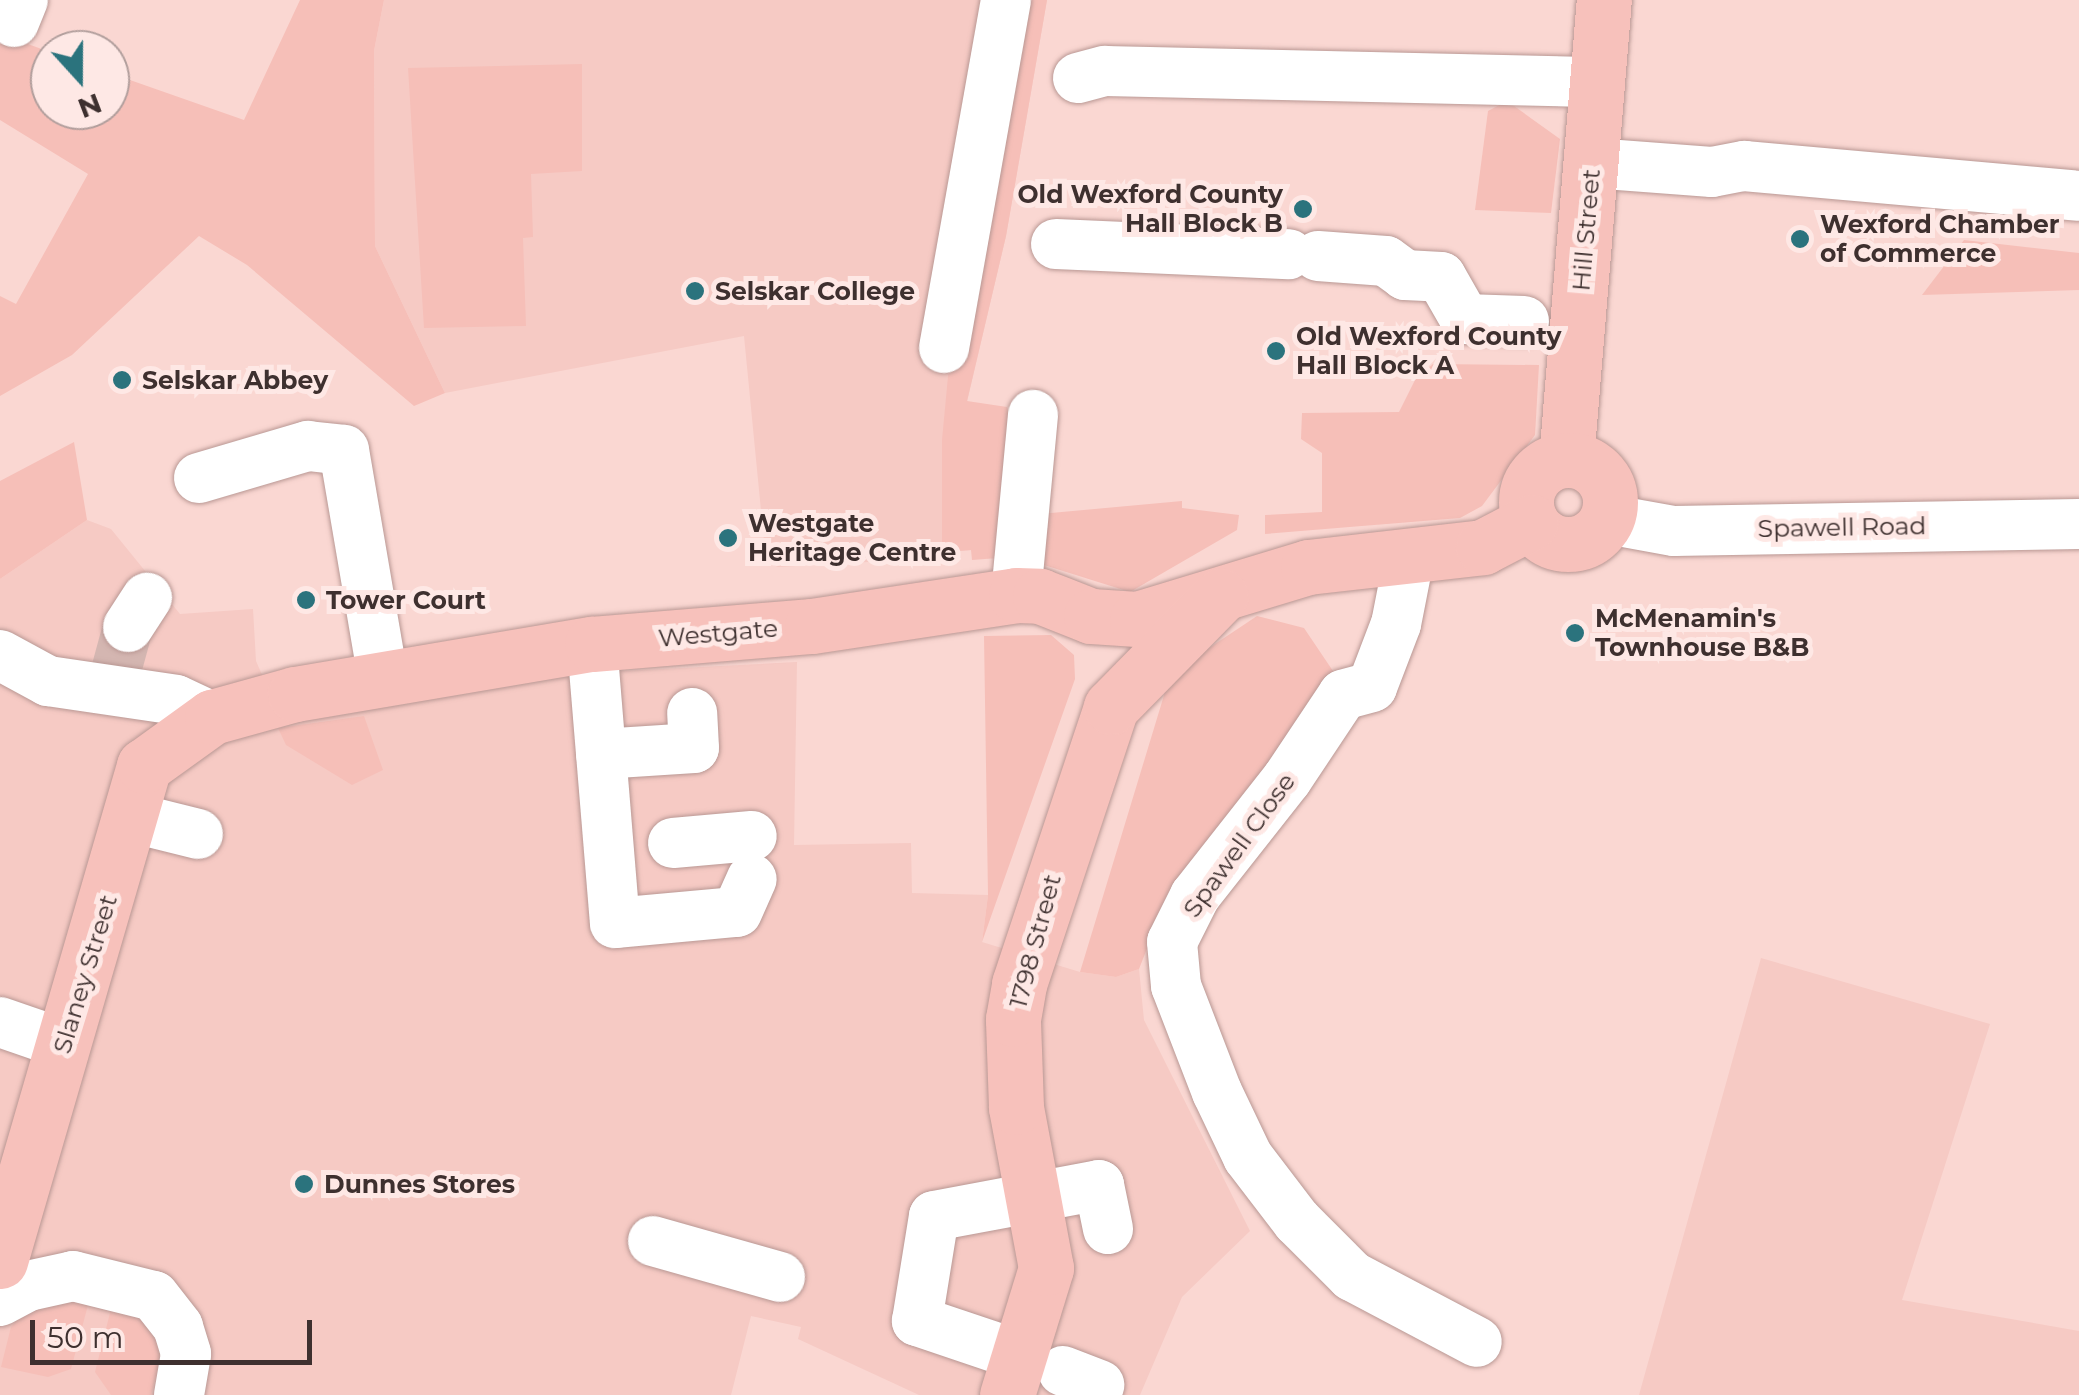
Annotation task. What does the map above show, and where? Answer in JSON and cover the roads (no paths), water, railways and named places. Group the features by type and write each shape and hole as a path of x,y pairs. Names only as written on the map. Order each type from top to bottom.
{"main road":[{"name":"Hill Street","path":"1566,460 1604,0"},
{"path":"1566,460 1602,478 1610,500 1606,519 1586,540 1572,544 1544,537 1532,522 1528,488 1541,470 1566,460"},
{"path":"1222,594 1308,567 1483,547 1532,522"},
{"name":"Westgate","path":"212,717 383,679 592,644 812,626 1016,595 1040,596 1092,616 1136,618 1222,594"},
{"name":"1798 Street","path":"1048,1377 1046,1268 1036,1197 1016,1108 1013,1019 1061,845 1112,707 1222,594"},
{"path":"1092,616 1117,670 1112,707"},
{"name":"Slaney Street","path":"0,1262 144,766 212,717"}],"street":[{"path":"944,348 1006,0"},
{"path":"1078,78 1106,71 1598,82"},
{"path":"1592,150 1715,153 1744,166 2079,196"},
{"path":"1056,244 1386,261 1406,275 1441,277 1465,319 1524,321"},
{"path":"1016,595 1025,453 1034,415"},
{"path":"199,478 293,449 344,450 383,679"},
{"name":"Spawell Road","path":"1606,519 1674,531 2079,524"},
{"name":"Spawell Close","path":"1409,558 1396,624 1372,687 1343,695 1288,779 1194,896 1172,942 1176,986 1217,1092 1248,1157 1296,1221 1352,1276 1476,1342"},
{"path":"592,644 616,922 737,912 752,857 673,843"},
{"path":"0,655 48,681 126,648 176,700 212,717"},
{"path":"601,754 694,748 692,713"},
{"path":"130,817 198,834"},
{"path":"0,1022 64,1044"},
{"path":"1048,1377 917,1321 934,1216 1099,1184 1108,1229"},
{"path":"653,1241 780,1277"},
{"path":"0,1301 28,1286 73,1276 160,1291 186,1354 179,1395"}],"tunnel":[{"path":"116,671 128,627"}],"place":[{"name":"Old Wexford County Hall Block B","path":"1303,209"},
{"name":"Wexford Chamber of Commerce","path":"1800,239"},
{"name":"Selskar College","path":"695,291"},
{"name":"Old Wexford County Hall Block A","path":"1276,351"},
{"name":"Selskar Abbey","path":"122,380"},
{"name":"Westgate Heritage Centre","path":"728,538"},
{"name":"Tower Court","path":"306,600"},
{"name":"McMenamin's Townhouse B&B","path":"1575,633"},
{"name":"Dunnes Stores","path":"304,1184"}]}
